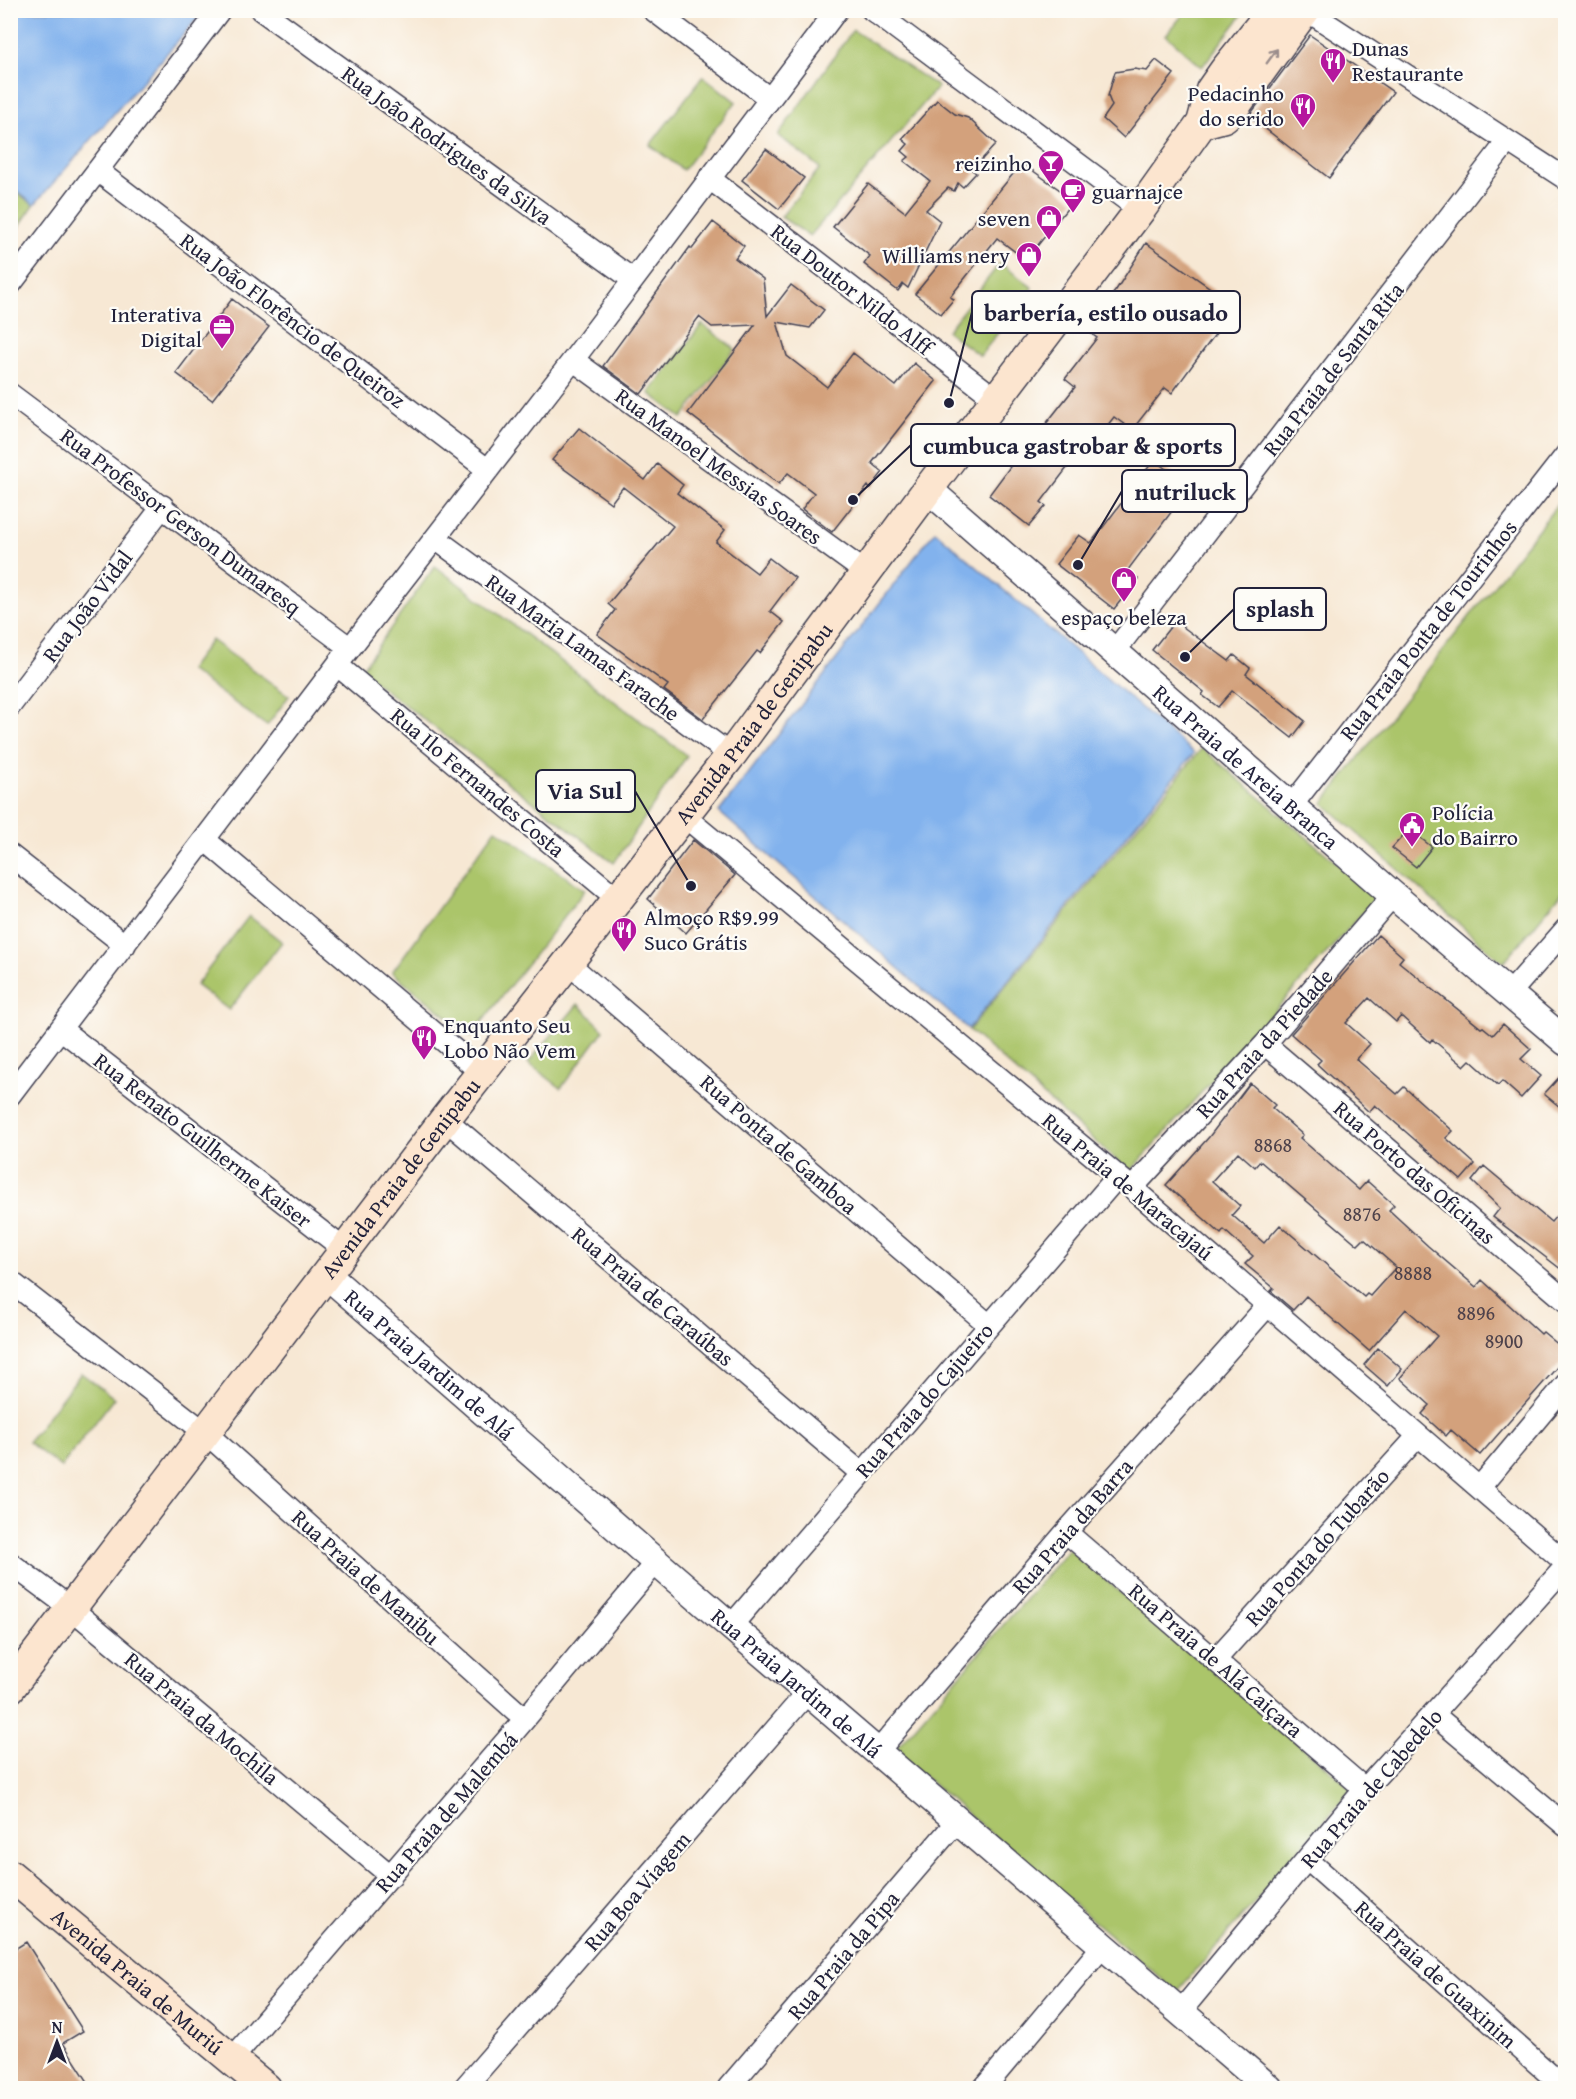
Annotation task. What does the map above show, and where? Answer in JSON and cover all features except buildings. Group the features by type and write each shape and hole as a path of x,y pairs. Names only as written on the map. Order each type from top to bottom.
{"main road":[{"name":"Avenida Praia de Genipabu","path":"10,1688 207,1434 444,1119 569,964 731,755 928,489 1140,210 1202,123 1211,90 1273,10"},
{"path":"1202,123 1224,117 1233,109 1306,10"},
{"name":"Avenida Praia de Muriú","path":"10,1875 266,2088"}],"street":[{"path":"10,285 220,10"},
{"name":"Rua João Rodrigues da Silva","path":"261,10 632,279"},
{"path":"653,10 769,98"},
{"path":"10,1095 62,1030 344,656 573,360 837,10"},
{"path":"872,10 1140,210"},
{"path":"1306,10 1566,179"},
{"name":"Rua Praia de Santa Rita","path":"1114,652 1507,142"},
{"name":"Rua João Florêncio de Queiroz","path":"98,171 488,470"},
{"name":"Rua Doutor Nildo Alff","path":"709,178 996,399"},
{"name":"Rua Manoel Messias Soares","path":"573,360 866,572"},
{"name":"Rua Professor Gerson Dumaresq","path":"10,394 163,506 344,656"},
{"name":"Rua Praia Ponta de Tourinhos","path":"1292,805 1566,455"},
{"name":"Rua Praia de Areia Branca","path":"928,489 1292,805 1392,895 1566,1042"},
{"name":"Rua João Vidal","path":"10,706 163,506"},
{"name":"Rua Maria Lamas Farache","path":"436,539 731,755"},
{"name":"Rua Ilo Fernandes Costa","path":"344,656 619,900"},
{"name":"Rua Praia de Maracajaú","path":"684,816 1125,1182 1480,1487 1566,1565"},
{"path":"205,840 482,1073"},
{"path":"10,855 125,945"},
{"name":"Rua Praia da Piedade","path":"1125,1182 1265,1044 1392,895"},
{"path":"1509,994 1566,929"},
{"name":"Rua Ponta de Gamboa","path":"569,964 989,1324"},
{"name":"Rua Renato Guilherme Kaiser","path":"62,1030 345,1250"},
{"name":"Rua Porto das Oficinas","path":"1265,1044 1566,1301"},
{"name":"Rua Praia de Caraúbas","path":"444,1119 861,1473"},
{"name":"Rua Praia do Cajueiro","path":"731,1626 989,1324 1125,1182"},
{"name":"Rua Praia Jardim de Alá","path":"327,1275 656,1562 878,1750 1102,1947 1180,2012 1255,2084"},
{"name":"Rua Praia de Manibu","path":"10,1281 207,1434 525,1719"},
{"name":"Rua Praia da Barra","path":"878,1750 1066,1532 1268,1305"},
{"path":"1480,1487 1566,1384"},
{"name":"Rua Ponta do Tubarão","path":"1216,1659 1419,1436"},
{"name":"Rua Praia de Alá Caiçara","path":"1066,1532 1365,1789"},
{"name":"Rua Praia de Malembá","path":"232,2059 525,1719 656,1562"},
{"name":"Rua Praia da Mochila","path":"10,1563 72,1609 391,1876"},
{"name":"Rua Praia de Cabedelo","path":"1180,2012 1365,1789 1566,1565"},
{"name":"Rua Boa Viagem","path":"464,2088 808,1692"},
{"path":"1433,1714 1566,1826"},
{"name":"Rua Praia da Pipa","path":"728,2088 957,1821"},
{"name":"Rua Praia de Guaxinim","path":"1308,1860 1565,2088"},
{"path":"984,2088 1102,1947"}],"green space":[{"path":"1245,10 1202,67 1166,35 1186,11"},
{"path":"853,30 938,87 810,236 781,217 820,168 778,135"},
{"path":"703,76 736,102 683,170 650,145"},
{"path":"11,188 34,205 11,238"},
{"path":"1000,263 1033,288 980,356 947,331"},
{"path":"702,324 735,349 682,418 649,393"},
{"path":"1565,495 1565,889 1503,963 1323,803"},
{"path":"435,566 687,756 614,863 360,671"},
{"path":"211,640 289,696 267,726 189,670"},
{"path":"1202,748 1377,897 1130,1172 969,1030"},
{"path":"496,829 585,890 471,1036 392,972"},
{"path":"249,916 282,942 229,1010 196,985"},
{"path":"578,1004 604,1030 561,1088 528,1063"},
{"path":"81,1373 114,1398 61,1467 28,1442"},
{"path":"1069,1549 1352,1789 1177,1992 894,1751"}],"water":[{"path":"10,11 204,11 34,205 11,186"},
{"path":"935,531 1194,753 968,1029 719,812"}],"place":[{"name":"Dunas Restaurante","path":"1333,84"},
{"name":"Pedacinho do serido","path":"1303,129"},
{"name":"reizinho","path":"1051,186"},
{"name":"guarnajce","path":"1073,214"},
{"name":"seven","path":"1049,241"},
{"name":"Williams nery","path":"1029,278"},
{"name":"Interativa Digital","path":"222,350"},
{"name":"barbería, estilo ousado","path":"949,403"},
{"name":"cumbuca gastrobar & sports","path":"853,500"},
{"name":"nutriluck","path":"1078,565"},
{"name":"espaço beleza","path":"1124,603"},
{"name":"splash","path":"1185,657"},
{"name":"Polícia do Bairro","path":"1412,848"},
{"name":"Via Sul","path":"691,886"},
{"name":"Almoço R$9.99 Suco Grátis","path":"624,953"},
{"name":"Enquanto Seu Lobo Não Vem","path":"424,1061"}]}
